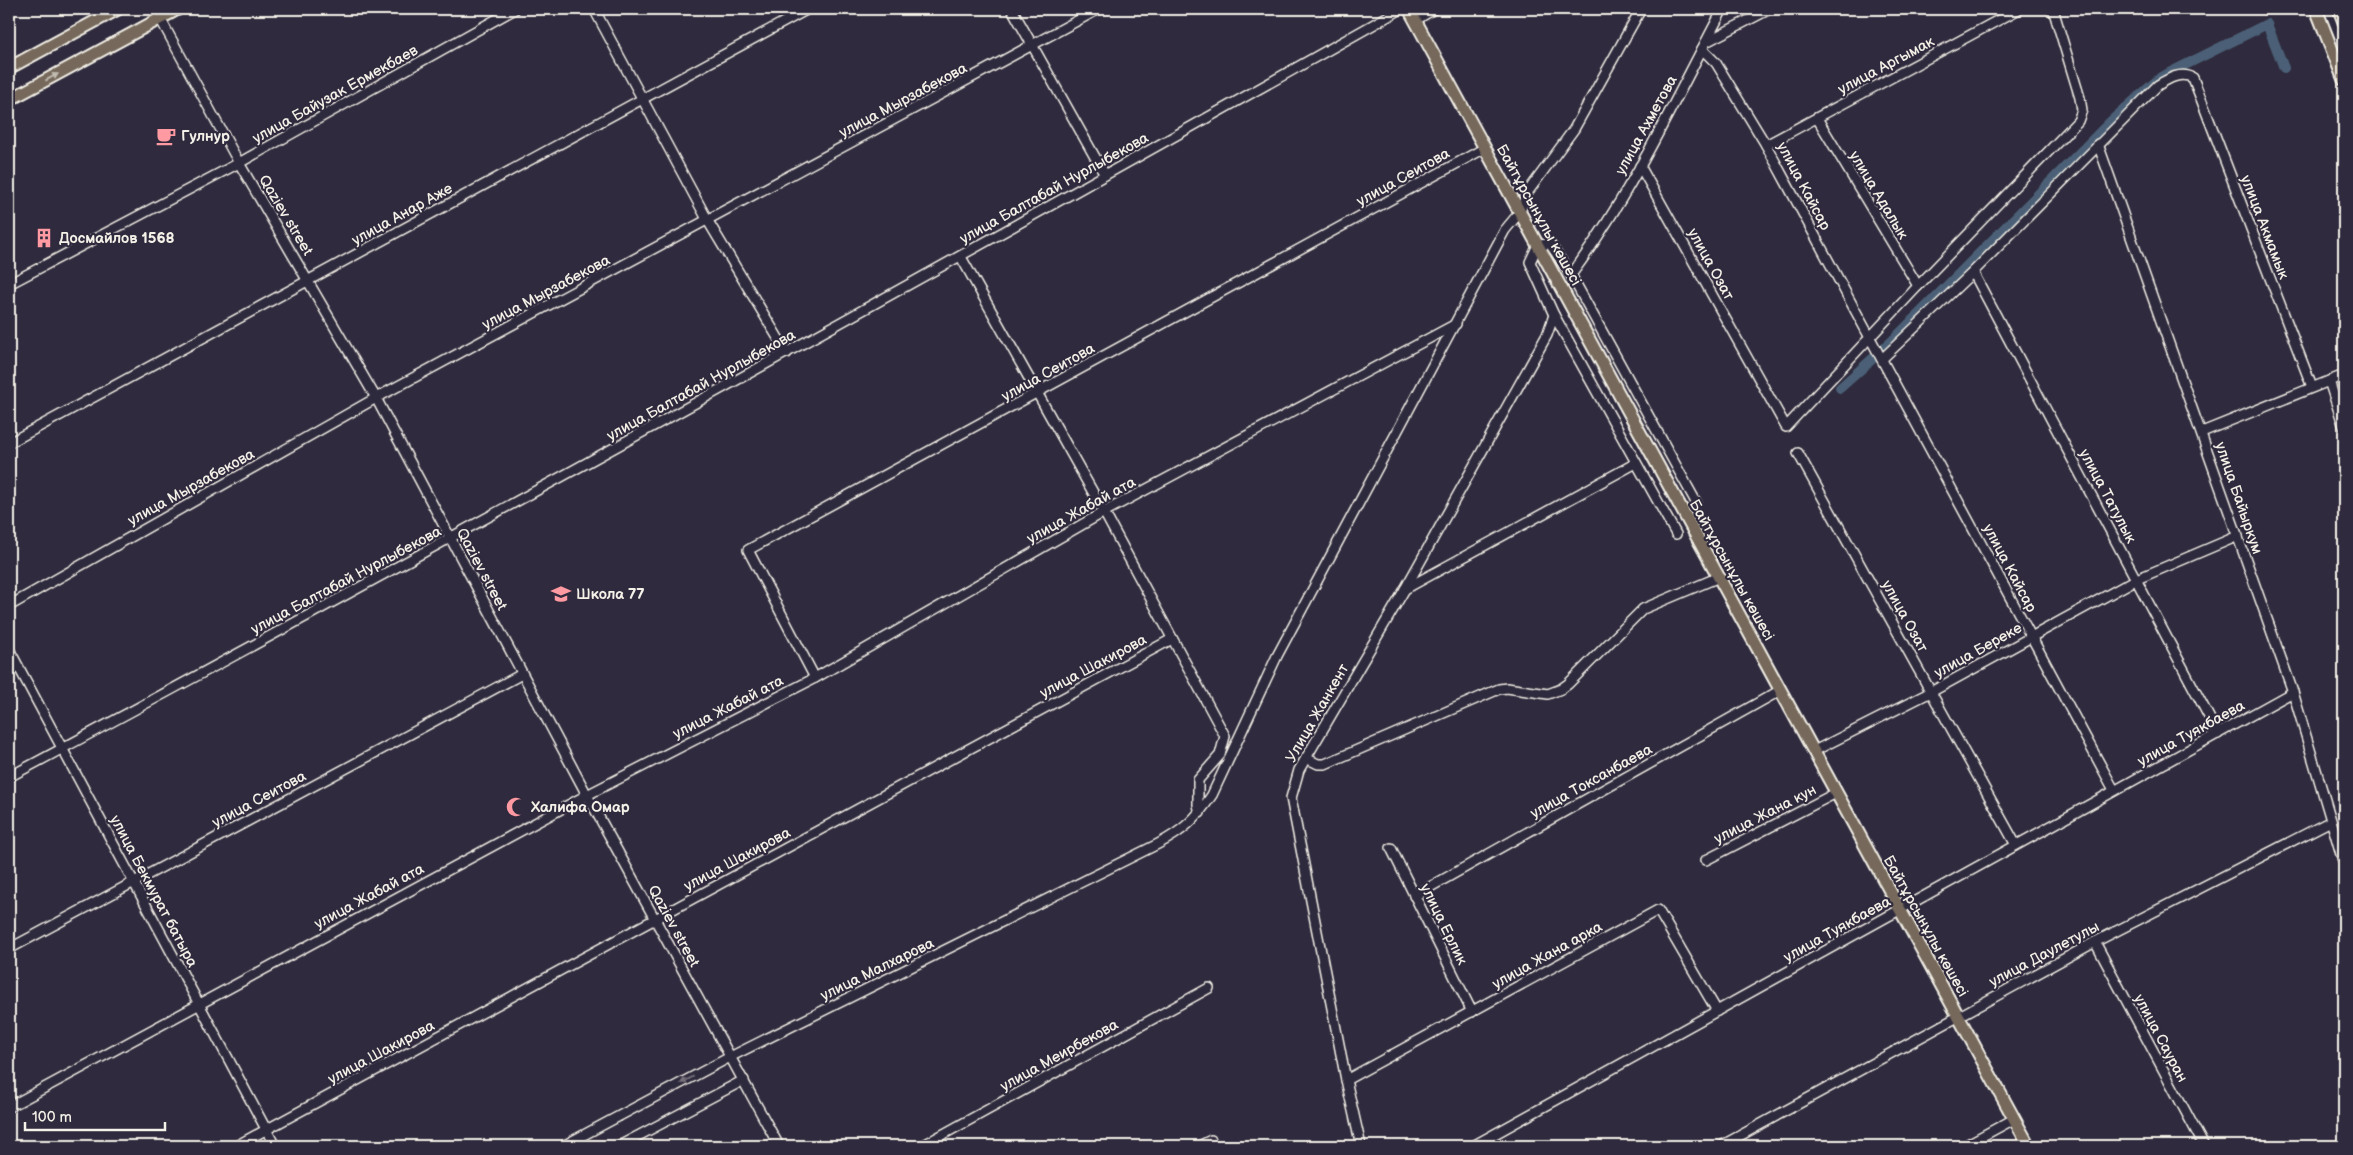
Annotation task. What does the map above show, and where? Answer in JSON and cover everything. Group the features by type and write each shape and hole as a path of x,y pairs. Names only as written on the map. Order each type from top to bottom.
{"main road":[{"path":"9,68 118,9"},
{"path":"9,100 157,14 178,9"},
{"name":"Байтұрсынұлы көшесі","path":"1410,9 2029,1146"},
{"path":"2316,9 2344,80"},
{"path":"2339,9 2344,22"}],"street":[{"name":"улица Байузак Ермекбаев","path":"9,284 239,163 514,9"},
{"path":"594,9 708,221 787,353"},
{"name":"улица Анар Аже","path":"9,443 808,9"},
{"path":"1012,9 1105,175"},
{"name":"улица Мырзабекова","path":"9,606 376,398 1099,9"},
{"name":"улица Балтабай Нурлыбекова","path":"9,777 450,539 961,257 1401,9"},
{"path":"1416,20 1434,9"},
{"name":"улица Малхарова","path":"563,1146 730,1057 1181,832 1200,813 1212,795 1276,656 1505,230 1520,212 1527,192 1574,129 1641,9"},
{"name":"улица Ахметова","path":"1571,275 1588,252 1640,166 1723,9"},
{"path":"1704,46 1770,9"},
{"name":"улица Аргымак","path":"1766,145 2019,9"},
{"path":"1871,340 1918,286 2078,122 2082,110 2080,98 2053,9"},
{"name":"Qaziev street","path":"157,14 239,163 376,398 587,795 779,1146"},
{"name":"улица Кайсар","path":"1704,46 1766,145 2114,790"},
{"name":"улица Акмамык","path":"2098,144 2158,85 2169,78 2182,75 2193,78 2312,387"},
{"name":"улица Адалык","path":"1816,118 1918,286"},
{"path":"1882,359 1973,272 2098,144"},
{"name":"улица Байыркум","path":"2098,144 2293,692 2344,864"},
{"name":"улица Сеитова","path":"815,678 748,550 1485,148"},
{"name":"улица Озат","path":"1640,166 1786,428 1871,340"},
{"path":"1676,534 1554,315 1530,262 1538,245 1550,244 1571,275 1696,502"},
{"path":"961,257 1104,512 1225,736 1224,746 1220,755 1198,780 1198,806 1200,813"},
{"name":"улица Татулык","path":"1973,272 2218,734"},
{"name":"Улица Жанкент","path":"1361,1146 1346,1080 1291,798 1293,785 1306,758 1405,590 1547,335 1554,315"},
{"name":"улица Жабай ата","path":"9,1107 198,1003 587,795 815,678 1104,512 1456,324"},
{"path":"2202,432 2344,375"},
{"path":"2328,381 2344,427"},
{"name":"улица Озат","path":"1798,452 2016,846"},
{"path":"1405,590 1636,463"},
{"name":"улица Береке","path":"1814,751 1932,692 2136,579 2238,536"},
{"path":"1306,758 1318,764 1325,764 1499,689 1507,688 1548,694 1554,693 1568,684 1642,609 1719,577"},
{"name":"улица Шакирова","path":"236,1146 1172,639"},
{"name":"улица Бекмурат батыра","path":"9,649 275,1146"},
{"name":"улица Сеитова","path":"9,949 522,674"},
{"name":"улица Токсанбаева","path":"1414,896 1781,690"},
{"name":"улица Туякбаева","path":"1473,1146 2293,692"},
{"name":"улица Жана кун","path":"1706,860 1836,793"},
{"name":"улица Даулетулы","path":"1721,1146 2095,942 2331,821"},
{"name":"улица Ерлик","path":"1391,848 1472,1012"},
{"name":"улица Жана арка","path":"1346,1080 1658,910 1716,1011"},
{"name":"улица Сауран","path":"2095,942 2204,1146"},
{"name":"улица Меирбекова","path":"922,1146 1210,988"},
{"path":"619,1146 744,1080"},
{"path":"1964,1146 2014,1119"},
{"path":"1198,1146 1211,1140 1214,1146"}],"waterway":[{"path":"1840,388 1889,344 2111,121 2161,77 2267,24 2284,68"}],"place":[{"name":"Гулнур","path":"166,136"},
{"name":"Досмайлов 1568","path":"44,238"},
{"name":"Школа 77","path":"561,594"},
{"name":"Халифа Омар","path":"516,807"}]}
